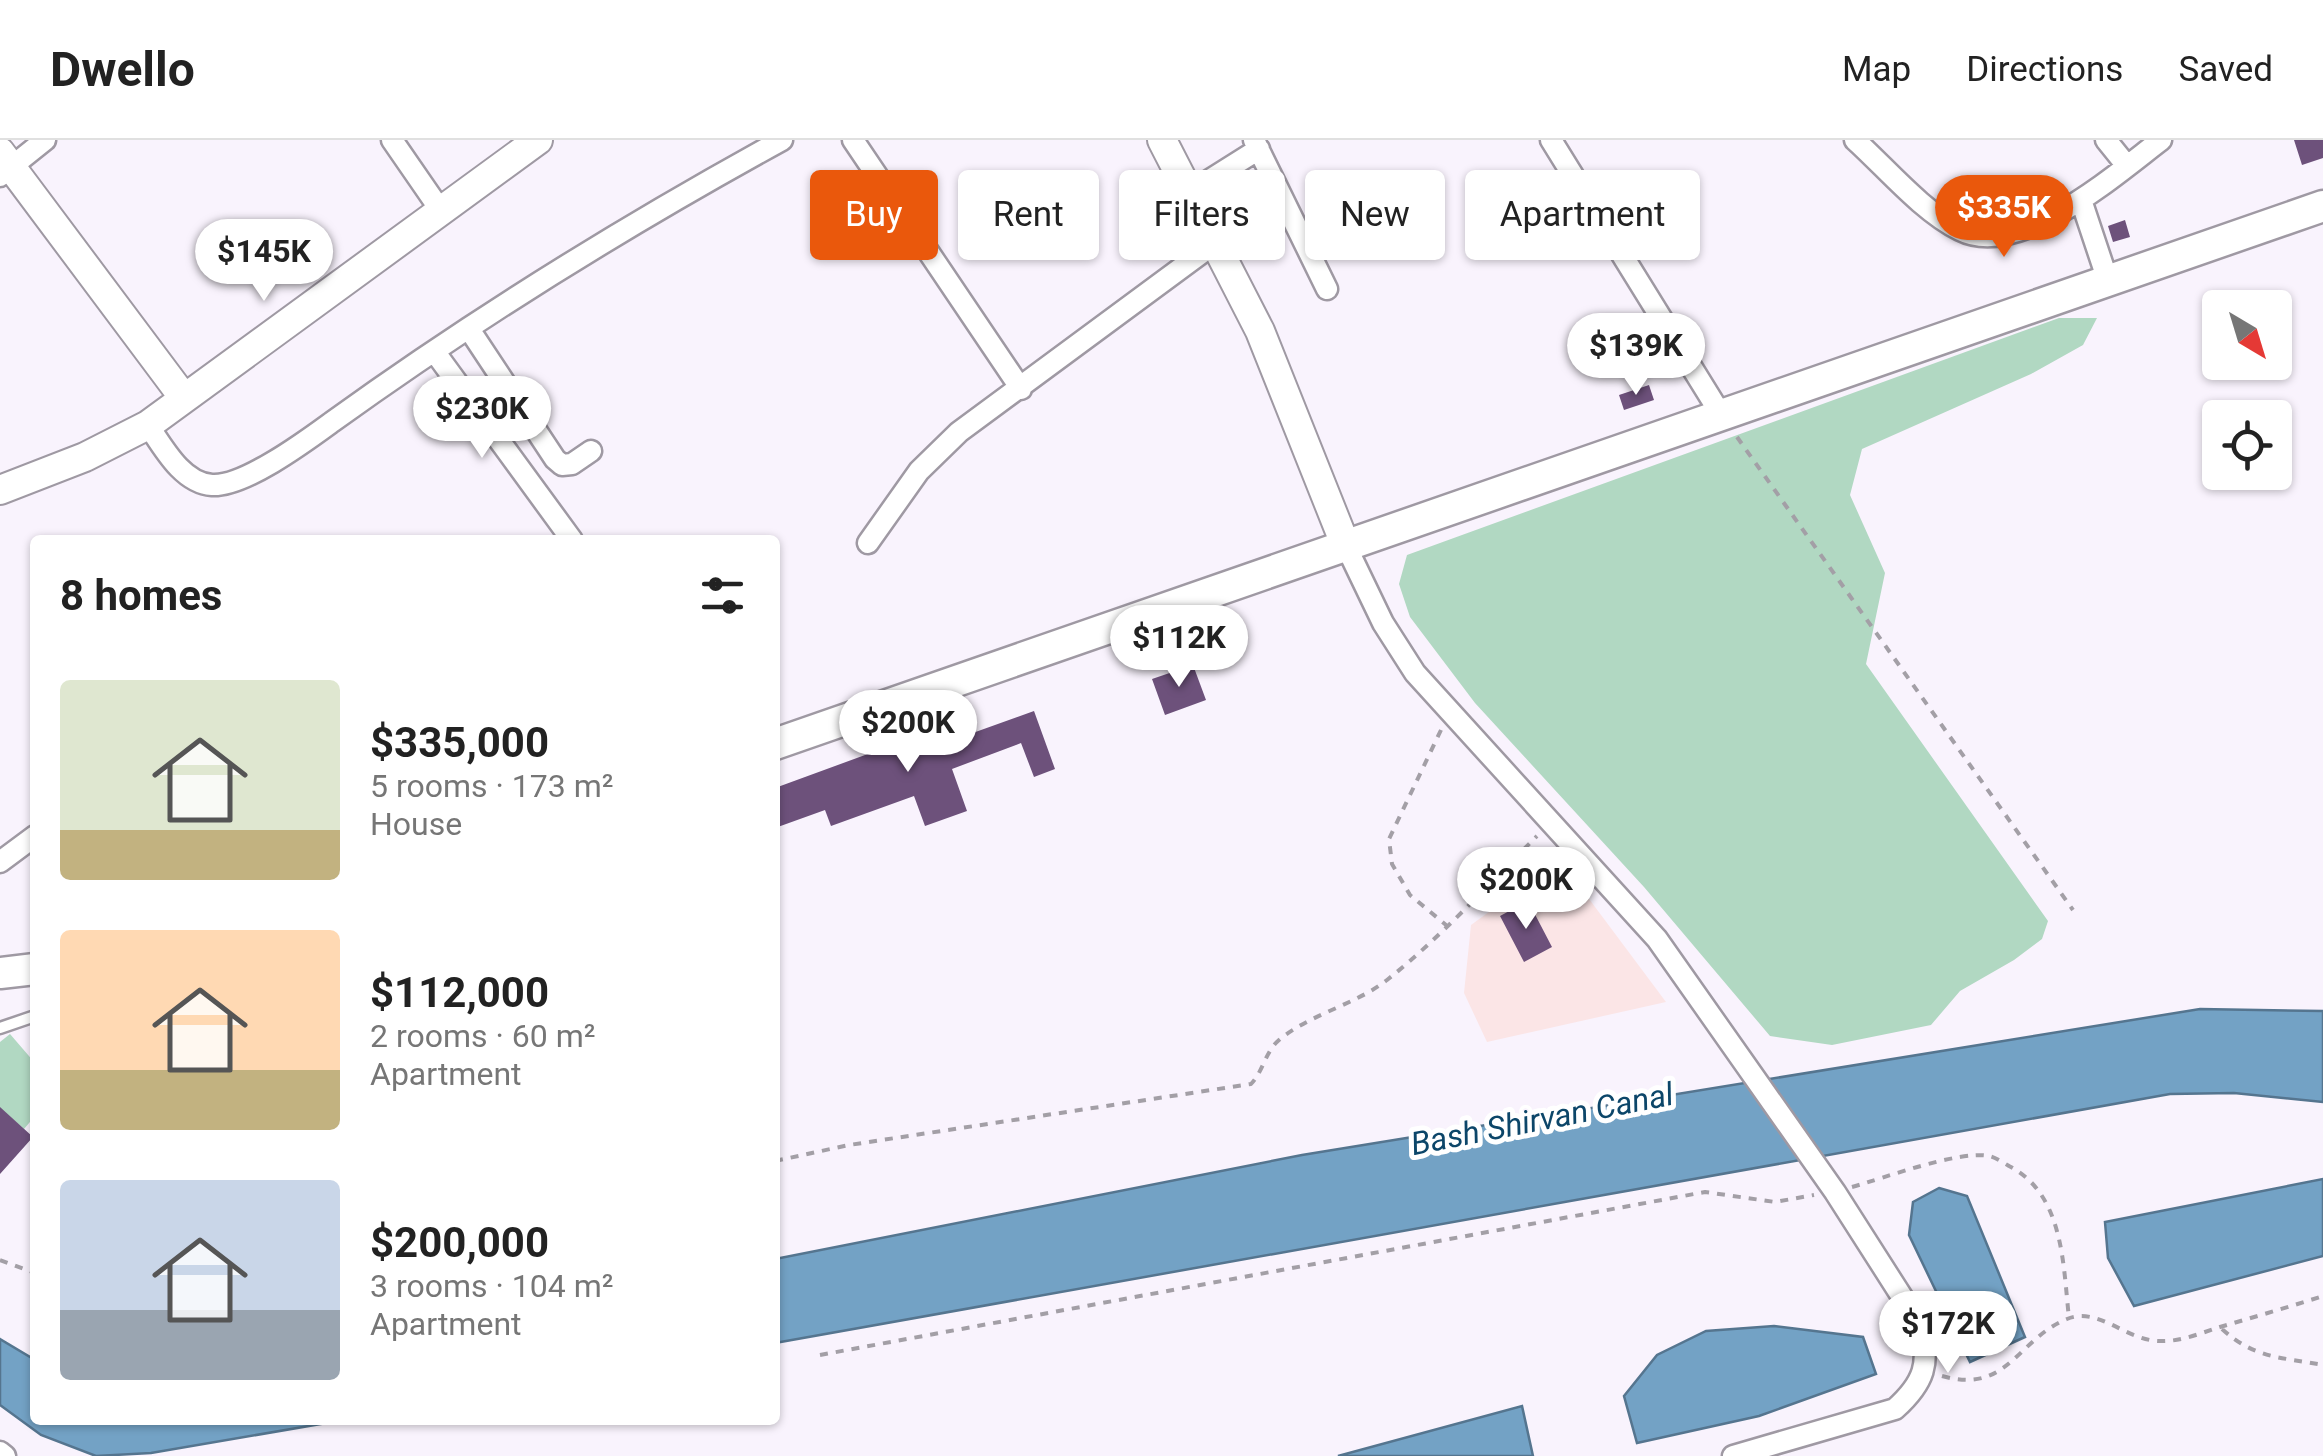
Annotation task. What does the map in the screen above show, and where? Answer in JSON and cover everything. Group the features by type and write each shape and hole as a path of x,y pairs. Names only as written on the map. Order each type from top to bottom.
{"main road":[{"path":"780,742 2323,206"},
{"path":"0,973 30,969"}],"street":[{"path":"45,140 4,164 184,398"},
{"path":"392,140 441,211"},
{"path":"0,490 85,457 148,425 538,140"},
{"path":"148,425 169,456 190,477 212,485 243,478 647,214 782,140"},
{"path":"853,140 1022,388"},
{"path":"1162,140 1178,170"},
{"path":"1550,140 1720,413"},
{"path":"1855,140 1924,203 1962,231 1998,235 2034,226 2081,200 2161,140"},
{"path":"2106,140 2127,166"},
{"path":"1221,170 1256,145 1327,289"},
{"path":"2081,200 2108,280"},
{"path":"868,543 919,471 959,432 1194,260"},
{"path":"1223,260 1283,382 1345,544 1383,623 1415,673 1656,940 1830,1184 1920,1325 1926,1346 1924,1372 1914,1392 1895,1409 1733,1456"},
{"path":"469,329 555,459 562,465 572,464 591,450"},
{"path":"434,352 568,535"},
{"path":"0,862 30,840"}],"lane":[{"path":"0,1028 30,1018"}],"path":[{"path":"1720,413 2073,910"},
{"path":"1446,926 1410,895 1392,864 1389,839 1450,712"},
{"path":"780,1159 1251,1084 1261,1073 1268,1051 1282,1037 1382,984 1551,822"},
{"path":"820,1356 1705,1192 1776,1202 1830,1184 1956,1158 1989,1156 2024,1174 2047,1202 2060,1240 2069,1318"},
{"path":"0,1260 30,1271"},
{"path":"1924,1372 1959,1381 1984,1379 2011,1366 2045,1332 2069,1318 2093,1315 2142,1341 2171,1342 2323,1296"},
{"path":"2220,1327 2242,1347 2323,1365"}],"shaded area":[{"path":"1560,860 1666,1002 1487,1042 1464,993 1471,925"}],"green space":[{"path":"2059,318 2097,318 2083,345 2031,374 1862,449 1850,495 1885,573 1866,664 2048,921 2042,939 1960,991 1931,1025 1832,1045 1770,1036 1644,887 1475,703 1410,617 1399,584 1407,555"},
{"path":"10,1034 30,1057 30,1122 24,1129 0,1108 0,1042"}],"water":[{"name":"Bash Shirvan Canal","path":"2200,1009 2323,1011 2323,1102 2234,1093 2170,1094 780,1342 780,1258 1302,1155"},
{"path":"2323,1179 2323,1256 2134,1306 2108,1258 2105,1222"},
{"path":"1939,1188 1967,1196 2025,1337 1970,1362 1909,1235 1913,1202"},
{"path":"1774,1326 1863,1337 1876,1374 1759,1416 1637,1443 1624,1396 1657,1355 1706,1331"},
{"path":"0,1339 30,1357 30,1425 315,1425 151,1453 96,1456 41,1435 0,1405"},
{"path":"1522,1406 1533,1456 1338,1456"}],"building":[{"path":"2294,140 2323,140 2323,158 2302,165"},
{"path":"2125,220 2130,237 2113,242 2108,226"},
{"path":"1649,385 1654,400 1624,410 1619,395"},
{"path":"1193,665 1206,700 1165,715 1152,679"},
{"path":"1034,711 1055,769 1034,777 1021,743 952,769 967,811 925,826 914,796 831,826 825,810 780,826 780,786 936,729 942,744"},
{"path":"1528,901 1552,947 1524,962 1500,916"},
{"path":"0,1107 30,1134 30,1140 0,1174"}]}
